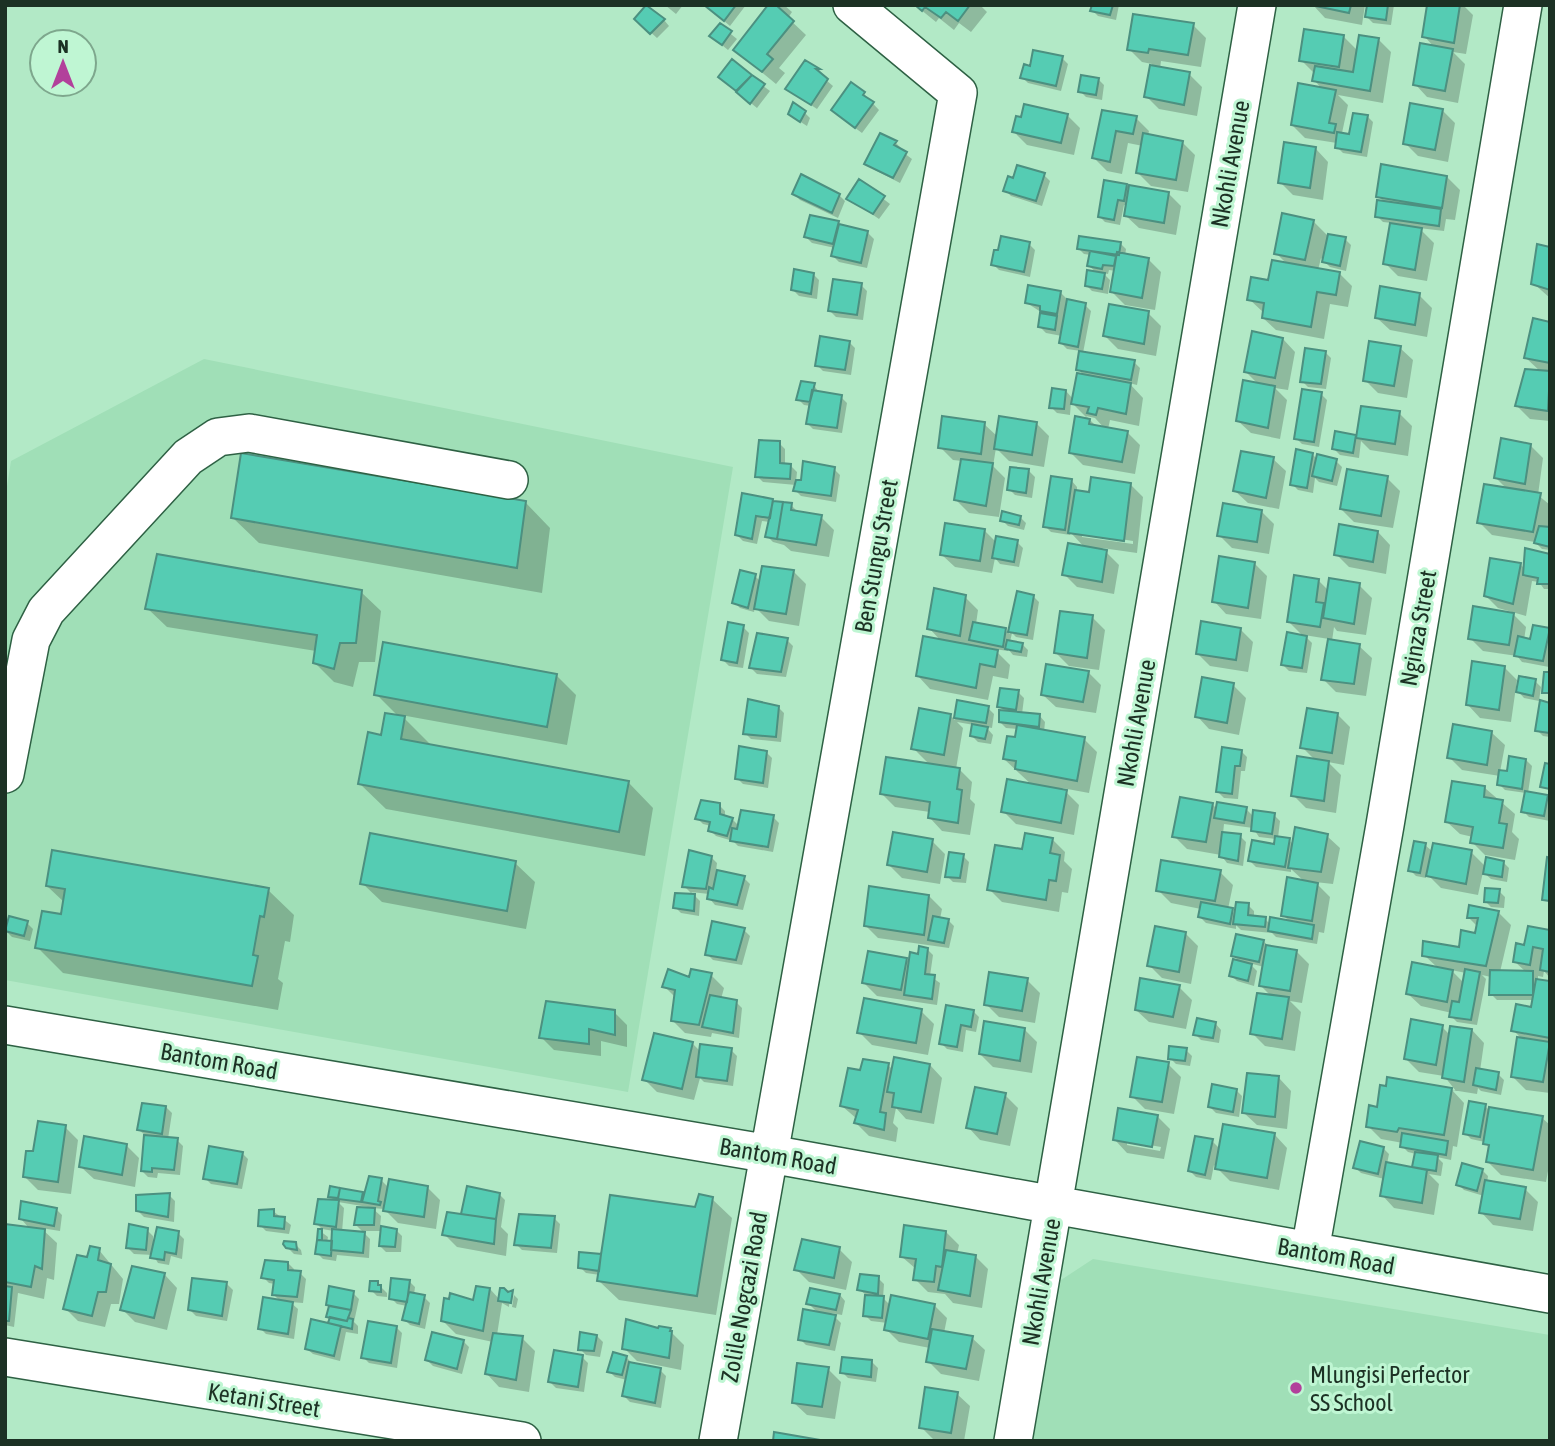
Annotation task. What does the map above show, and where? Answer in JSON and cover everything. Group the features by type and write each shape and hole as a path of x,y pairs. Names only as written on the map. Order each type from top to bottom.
{"street":[{"name":"Ben Stungu Street","path":"770,1154 958,93 852,5"},
{"name":"Nkohli Avenue","path":"1013,1441 1257,5"},
{"name":"Nginza Street","path":"1310,1251 1385,825 1523,5"},
{"path":"5,774 31,640 46,611 188,457 218,437 249,433 509,480"},
{"name":"Bantom Road","path":"5,1024 770,1154 1550,1294"},
{"name":"Zolile Nogcazi Road","path":"718,1441 770,1154"},
{"name":"Ketani Street","path":"5,1357 522,1441"}],"shaded area":[{"path":"204,359 733,467 628,1092 5,980 5,499 11,461"},
{"name":"Mlungisi Perfector SS School","path":"1093,1259 1550,1335 1550,1441 1033,1441 1061,1280"}],"building":[{"path":"646,5 665,19 650,34 634,19"},
{"path":"704,5 736,5 724,21"},
{"path":"768,5 776,5 794,21 767,54 773,59 762,72 733,50"},
{"path":"915,5 970,5 958,21 946,12 941,18 925,7 922,11"},
{"path":"1092,5 1113,5 1110,15 1090,11"},
{"path":"1311,5 1351,5 1349,13"},
{"path":"1367,5 1388,5 1386,20 1365,17"},
{"path":"1427,5 1460,5 1454,43 1422,37"},
{"path":"1133,14 1194,23 1188,55 1149,49 1148,53 1127,50"},
{"path":"720,23 732,31 722,45 709,36"},
{"path":"1304,29 1344,35 1339,67 1299,61"},
{"path":"1359,35 1379,38 1370,91 1312,81 1315,66 1353,72"},
{"path":"1420,43 1453,49 1445,91 1413,85"},
{"path":"1033,50 1063,56 1056,86 1020,78 1024,64 1030,66"},
{"path":"732,59 752,75 736,91 718,77"},
{"path":"805,60 820,69 816,69 828,79 811,105 785,89"},
{"path":"1150,65 1190,72 1184,105 1144,97"},
{"path":"752,75 765,84 750,104 736,92"},
{"path":"1081,75 1099,78 1096,95 1078,92"},
{"path":"851,82 874,102 855,128 831,110"},
{"path":"1298,83 1336,90 1329,123 1336,124 1334,133 1291,125"},
{"path":"793,102 806,111 800,122 788,114"},
{"path":"1410,103 1443,109 1435,150 1403,144"},
{"path":"1024,104 1068,114 1061,143 1012,132 1016,116 1021,117"},
{"path":"1102,110 1137,116 1133,134 1116,131 1110,162 1092,158"},
{"path":"1353,113 1368,115 1361,152 1335,148 1337,132 1349,134"},
{"path":"880,133 897,141 894,145 907,152 893,178 864,164"},
{"path":"1143,133 1183,141 1176,180 1136,173"},
{"path":"1284,142 1316,147 1310,188 1278,183"},
{"path":"1381,164 1447,176 1442,208 1376,197"},
{"path":"1017,165 1045,173 1036,201 1003,191 1008,176 1013,178"},
{"path":"801,174 840,194 832,213 792,194"},
{"path":"859,179 885,196 873,214 846,199"},
{"path":"1104,180 1127,184 1124,201 1118,200 1114,220 1098,217"},
{"path":"1129,185 1169,192 1164,223 1124,216"},
{"path":"1377,200 1441,209 1439,226 1375,217"},
{"path":"1282,213 1314,220 1305,260 1274,254"},
{"path":"810,215 839,221 833,244 804,237"},
{"path":"1390,223 1422,228 1415,270 1383,264"},
{"path":"839,224 868,231 861,263 831,256"},
{"path":"1328,234 1346,237 1340,266 1322,262"},
{"path":"1001,236 1030,242 1024,272 991,265"},
{"path":"1079,236 1121,242 1119,255 1077,249"},
{"path":"1537,244 1550,247 1550,290 1531,284"},
{"path":"1090,251 1116,256 1114,266 1103,265 1102,269 1087,266"},
{"path":"1117,252 1149,258 1142,298 1110,292"},
{"path":"1272,260 1340,272 1336,295 1317,292 1311,327 1262,318 1264,303 1247,300 1251,277 1268,280"},
{"path":"794,269 814,273 811,294 791,290"},
{"path":"1087,270 1105,273 1102,289 1085,286"},
{"path":"833,279 862,283 857,315 828,311"},
{"path":"1028,285 1061,291 1057,314 1040,311 1040,306 1025,303"},
{"path":"1380,286 1420,293 1415,325 1375,318"},
{"path":"1067,299 1086,303 1078,347 1059,343"},
{"path":"1109,304 1149,311 1144,344 1103,336"},
{"path":"1040,313 1057,316 1055,330 1038,327"},
{"path":"1533,318 1550,322 1550,363 1524,358"},
{"path":"1252,331 1283,338 1275,378 1244,372"},
{"path":"820,336 850,341 845,370 815,366"},
{"path":"1369,341 1401,346 1394,386 1363,381"},
{"path":"1305,348 1326,351 1321,384 1300,382"},
{"path":"1079,351 1135,360 1131,380 1076,370"},
{"path":"1525,369 1550,371 1548,411 1515,406"},
{"path":"1077,373 1131,383 1126,414 1098,408 1096,415 1087,413 1089,407 1071,404"},
{"path":"1243,380 1275,386 1268,428 1236,421"},
{"path":"801,381 815,383 810,402 796,400"},
{"path":"1052,388 1066,390 1064,409 1049,408"},
{"path":"1302,389 1322,392 1314,442 1294,439"},
{"path":"812,390 842,395 837,428 806,424"},
{"path":"1361,406 1400,411 1395,444 1356,438"},
{"path":"942,416 985,422 981,454 938,448"},
{"path":"999,416 1037,422 1032,455 994,449"},
{"path":"1075,416 1090,419 1089,424 1128,431 1122,462 1069,453"},
{"path":"1335,431 1356,435 1353,453 1332,449"},
{"path":"1501,438 1531,444 1525,484 1494,478"},
{"path":"759,440 780,441 780,463 791,464 790,479 755,477"},
{"path":"1296,449 1313,453 1307,488 1290,485"},
{"path":"1241,451 1274,457 1266,498 1233,491"},
{"path":"241,453 526,501 517,568 231,518"},
{"path":"1317,454 1337,459 1332,481 1312,476"},
{"path":"961,459 993,463 986,506 954,500"},
{"path":"803,461 835,467 831,496 793,491 796,480 801,480"},
{"path":"1010,467 1029,469 1026,493 1007,490"},
{"path":"1347,469 1388,476 1381,516 1340,509"},
{"path":"1051,476 1072,479 1065,530 1043,527"},
{"path":"1091,477 1131,483 1124,541 1068,533 1075,490 1089,492"},
{"path":"1484,484 1541,493 1533,532 1477,523"},
{"path":"742,493 773,499 770,518 756,516 752,539 735,535"},
{"path":"773,501 783,502 777,539 765,537"},
{"path":"783,502 792,503 791,510 822,515 816,545 777,539"},
{"path":"1223,503 1262,510 1257,542 1217,536"},
{"path":"1002,511 1021,516 1019,525 1000,521"},
{"path":"945,523 985,529 980,561 940,555"},
{"path":"1339,524 1378,531 1373,562 1334,555"},
{"path":"1539,526 1550,527 1550,547 1534,543"},
{"path":"996,536 1018,540 1014,562 992,558"},
{"path":"1068,543 1107,550 1102,582 1062,575"},
{"path":"1525,548 1550,554 1550,584 1537,584 1538,578 1523,575"},
{"path":"157,554 362,590 356,643 340,643 334,669 313,663 317,635 145,609"},
{"path":"1219,556 1255,562 1248,608 1212,602"},
{"path":"1490,558 1521,563 1513,604 1484,596"},
{"path":"762,566 794,570 786,614 754,609"},
{"path":"740,570 756,574 748,608 732,603"},
{"path":"1294,575 1319,579 1316,602 1324,603 1320,627 1287,622"},
{"path":"1329,578 1360,583 1354,624 1323,618"},
{"path":"934,588 966,595 960,636 927,629"},
{"path":"1017,591 1034,595 1027,635 1008,632"},
{"path":"1473,606 1514,613 1509,645 1468,639"},
{"path":"1060,611 1093,615 1087,658 1054,653"},
{"path":"1201,621 1241,628 1236,660 1196,654"},
{"path":"728,622 744,625 737,663 721,660"},
{"path":"973,622 1006,628 1003,647 969,640"},
{"path":"1533,625 1550,628 1543,661 1514,656 1518,636 1530,639"},
{"path":"1287,632 1307,636 1302,668 1281,665"},
{"path":"757,633 788,638 781,672 749,668"},
{"path":"923,636 998,650 995,667 980,664 976,688 916,676"},
{"path":"1328,639 1360,644 1354,684 1321,680"},
{"path":"1007,640 1023,643 1021,652 1005,649"},
{"path":"383,642 557,674 547,727 374,695"},
{"path":"1472,661 1505,666 1499,710 1466,705"},
{"path":"1046,664 1089,671 1083,702 1041,695"},
{"path":"1544,672 1550,672 1550,693 1542,693"},
{"path":"1519,676 1536,679 1533,696 1516,692"},
{"path":"1202,677 1234,683 1227,723 1195,717"},
{"path":"1000,688 1019,690 1016,710 997,707"},
{"path":"748,699 779,706 776,737 743,734"},
{"path":"957,700 989,706 986,723 954,718"},
{"path":"1540,700 1550,703 1550,733 1535,731"},
{"path":"919,708 951,714 944,755 911,749"},
{"path":"1307,708 1338,713 1332,753 1300,748"},
{"path":"999,710 1040,714 1039,727 999,722"},
{"path":"385,713 405,716 401,739 629,781 619,832 358,784 368,732 381,735"},
{"path":"972,724 988,727 985,739 970,736"},
{"path":"1453,724 1492,731 1487,765 1447,758"},
{"path":"1017,725 1085,737 1077,781 1015,769 1016,761 1003,759 1007,736 1015,737"},
{"path":"739,746 767,751 763,783 735,779"},
{"path":"1222,747 1242,750 1240,766 1235,766 1232,794 1216,792"},
{"path":"1297,756 1329,761 1324,801 1291,796"},
{"path":"1509,756 1526,759 1522,789 1497,785 1499,770 1507,771"},
{"path":"886,757 960,768 957,789 962,790 958,823 928,818 930,802 880,794"},
{"path":"1545,763 1550,764 1550,789 1540,787"},
{"path":"1007,779 1067,790 1061,823 1001,812"},
{"path":"1452,781 1485,786 1484,797 1503,800 1499,823 1507,824 1503,848 1470,843 1473,827 1445,822"},
{"path":"1525,791 1548,795 1544,816 1521,812"},
{"path":"1180,797 1213,803 1206,842 1172,837"},
{"path":"701,800 720,803 720,814 733,818 727,836 708,831 710,822 695,819"},
{"path":"1217,802 1247,807 1244,823 1214,818"},
{"path":"741,810 774,815 768,847 730,841 732,828 737,829"},
{"path":"1253,810 1275,813 1272,834 1251,831"},
{"path":"1295,827 1328,834 1321,872 1288,868"},
{"path":"893,832 933,839 927,872 887,865"},
{"path":"1222,832 1241,834 1238,861 1219,857"},
{"path":"370,833 516,861 507,911 360,884"},
{"path":"1025,833 1053,838 1050,853 1060,855 1056,881 1049,880 1046,900 987,890 995,845 1022,849"},
{"path":"1275,836 1290,838 1285,867 1248,861 1252,840 1274,844"},
{"path":"1414,841 1426,843 1420,873 1408,871"},
{"path":"1433,843 1472,850 1466,884 1426,876"},
{"path":"52,850 269,888 264,917 260,916 253,955 258,956 252,986 35,948 42,911 61,914 65,889 46,886"},
{"path":"689,850 712,856 706,889 682,887"},
{"path":"949,852 964,854 960,878 945,877"},
{"path":"1486,857 1504,861 1502,877 1483,874"},
{"path":"1547,857 1550,858 1550,901 1542,900"},
{"path":"1161,860 1221,870 1215,901 1156,891"},
{"path":"717,870 745,876 737,905 707,899 709,887 713,889"},
{"path":"1287,877 1318,883 1312,921 1281,916"},
{"path":"869,886 929,895 924,935 864,926"},
{"path":"1485,888 1500,889 1498,903 1484,902"},
{"path":"675,893 695,894 694,911 673,908"},
{"path":"1201,902 1233,908 1230,924 1198,917"},
{"path":"1236,902 1249,903 1248,915 1266,917 1265,927 1233,924"},
{"path":"1469,905 1499,911 1486,966 1422,956 1423,941 1459,947 1461,930 1475,933 1478,918 1467,918"},
{"path":"9,916 28,921 24,936 5,931"},
{"path":"933,916 949,919 944,943 928,940"},
{"path":"1270,917 1314,925 1312,939 1268,931"},
{"path":"712,921 745,928 736,960 705,955"},
{"path":"1155,926 1186,932 1179,972 1147,966"},
{"path":"1528,926 1550,930 1550,972 1540,970 1543,949 1533,947 1530,965 1513,962 1516,943 1524,945"},
{"path":"1236,934 1264,940 1259,962 1231,956"},
{"path":"1266,945 1297,950 1290,991 1259,986"},
{"path":"919,946 928,948 925,974 935,975 932,999 904,995 910,952 918,954"},
{"path":"868,951 907,958 901,990 862,983"},
{"path":"1233,959 1252,964 1248,981 1229,976"},
{"path":"1412,962 1453,970 1447,1002 1406,994"},
{"path":"668,969 689,977 691,969 712,973 699,1025 671,1021 675,990 662,987"},
{"path":"1465,969 1480,972 1471,1020 1449,1017 1452,1001 1459,1002"},
{"path":"1490,970 1533,971 1533,995 1489,995"},
{"path":"989,972 1028,978 1022,1011 984,1005"},
{"path":"1140,978 1180,985 1173,1017 1135,1010"},
{"path":"1536,979 1550,981 1550,1038 1511,1031 1516,1004 1531,1007"},
{"path":"1257,993 1289,997 1282,1039 1250,1034"},
{"path":"710,995 737,1000 733,1033 702,1027"},
{"path":"864,998 922,1009 916,1043 857,1033"},
{"path":"546,1001 615,1010 615,1035 589,1029 589,1044 539,1038"},
{"path":"946,1005 974,1010 971,1027 961,1025 957,1047 939,1044"},
{"path":"1197,1018 1216,1022 1213,1038 1193,1035"},
{"path":"1411,1019 1443,1025 1436,1065 1404,1059"},
{"path":"984,1021 1025,1028 1020,1061 979,1054"},
{"path":"1450,1026 1472,1029 1464,1082 1442,1078"},
{"path":"654,1033 693,1042 682,1089 642,1080"},
{"path":"1517,1037 1550,1042 1543,1082 1511,1077"},
{"path":"700,1044 732,1048 727,1081 696,1077"},
{"path":"1169,1046 1187,1048 1185,1061 1168,1059"},
{"path":"894,1057 930,1064 921,1112 892,1107 894,1093 887,1092"},
{"path":"1137,1057 1169,1062 1162,1102 1130,1097"},
{"path":"863,1059 889,1063 880,1112 886,1113 884,1130 854,1123 858,1110 840,1106 848,1068 860,1070"},
{"path":"1476,1068 1499,1072 1496,1090 1473,1085"},
{"path":"1247,1073 1279,1076 1275,1117 1242,1113"},
{"path":"1387,1077 1452,1088 1444,1135 1399,1128 1397,1132 1366,1127 1369,1105 1377,1107 1380,1085 1386,1086"},
{"path":"1212,1084 1237,1089 1233,1112 1208,1107"},
{"path":"975,1087 1006,1093 997,1134 966,1128"},
{"path":"1469,1101 1486,1104 1480,1137 1463,1134"},
{"path":"142,1103 166,1106 162,1134 137,1130"},
{"path":"1489,1107 1543,1116 1533,1170 1486,1162 1489,1145 1483,1144"},
{"path":"1118,1108 1158,1115 1152,1147 1113,1140"},
{"path":"38,1121 66,1125 58,1182 23,1177 26,1151 33,1151"},
{"path":"1223,1124 1275,1133 1267,1178 1215,1169"},
{"path":"1402,1133 1448,1141 1446,1155 1400,1147"},
{"path":"144,1135 178,1138 174,1170 152,1168 152,1172 141,1171"},
{"path":"84,1136 127,1144 122,1175 79,1167"},
{"path":"1195,1136 1213,1139 1205,1175 1188,1171"},
{"path":"1360,1141 1384,1147 1378,1174 1353,1168"},
{"path":"209,1146 243,1152 237,1184 203,1179"},
{"path":"1415,1152 1438,1155 1436,1171 1412,1167"},
{"path":"1386,1162 1427,1170 1422,1203 1380,1196"},
{"path":"1462,1163 1483,1169 1477,1191 1456,1185"},
{"path":"369,1176 382,1178 378,1201 381,1202 380,1205 362,1202"},
{"path":"389,1179 428,1186 424,1217 383,1211"},
{"path":"1485,1180 1526,1187 1520,1219 1479,1213"},
{"path":"330,1186 340,1188 338,1198 328,1197"},
{"path":"467,1186 500,1193 496,1219 461,1214"},
{"path":"340,1188 363,1192 361,1202 338,1199"},
{"path":"170,1193 168,1217 136,1211 136,1195"},
{"path":"699,1194 713,1197 697,1296 597,1281 610,1195 695,1207"},
{"path":"318,1199 339,1200 336,1227 314,1224"},
{"path":"21,1201 57,1208 54,1226 19,1219"},
{"path":"357,1207 375,1208 374,1225 354,1225"},
{"path":"274,1209 274,1216 285,1217 284,1229 258,1226 259,1210"},
{"path":"447,1212 496,1219 494,1244 442,1235"},
{"path":"519,1214 555,1216 551,1248 514,1245"},
{"path":"5,1224 45,1229 42,1269 35,1266 31,1287 5,1282"},
{"path":"129,1224 148,1228 146,1250 126,1248"},
{"path":"904,1225 946,1231 942,1267 936,1266 934,1282 913,1280 916,1259 900,1257"},
{"path":"381,1226 397,1229 395,1247 379,1246"},
{"path":"157,1227 179,1231 176,1254 165,1252 164,1260 150,1258"},
{"path":"318,1229 322,1229 322,1240 317,1240"},
{"path":"332,1229 365,1232 363,1253 331,1250"},
{"path":"802,1239 840,1247 834,1278 794,1270"},
{"path":"317,1240 332,1241 331,1256 315,1254"},
{"path":"284,1241 296,1242 297,1250 286,1248"},
{"path":"90,1246 100,1248 98,1260 111,1264 106,1292 98,1292 92,1316 63,1309 77,1255 87,1257"},
{"path":"946,1250 976,1255 970,1296 938,1290"},
{"path":"579,1252 601,1254 599,1271 578,1268"},
{"path":"265,1260 288,1262 288,1270 301,1271 297,1297 272,1295 274,1280 261,1278"},
{"path":"132,1266 165,1273 154,1318 120,1310"},
{"path":"860,1274 879,1276 878,1294 857,1290"},
{"path":"192,1278 227,1282 222,1316 188,1310"},
{"path":"391,1278 410,1280 407,1302 389,1299"},
{"path":"370,1281 378,1281 381,1292 369,1291"},
{"path":"5,1286 12,1287 9,1321 5,1321"},
{"path":"329,1286 354,1291 351,1310 326,1305"},
{"path":"476,1286 490,1288 483,1331 441,1321 444,1298 449,1299 450,1293 473,1300"},
{"path":"500,1288 508,1292 513,1290 511,1303 498,1301"},
{"path":"810,1288 840,1294 836,1310 806,1304"},
{"path":"409,1292 425,1295 419,1324 402,1320"},
{"path":"865,1295 884,1296 882,1318 863,1316"},
{"path":"891,1295 935,1304 928,1339 884,1330"},
{"path":"263,1297 293,1302 288,1334 258,1329"},
{"path":"329,1306 351,1310 347,1321 326,1317"},
{"path":"803,1309 836,1315 829,1345 798,1340"},
{"path":"330,1317 347,1321 348,1318 353,1319 352,1329 328,1323"},
{"path":"311,1319 341,1326 334,1356 305,1349"},
{"path":"626,1319 658,1328 671,1328 669,1358 622,1349"},
{"path":"368,1321 397,1326 391,1363 361,1358"},
{"path":"932,1329 973,1336 966,1369 926,1362"},
{"path":"432,1332 464,1340 457,1369 425,1360"},
{"path":"580,1332 597,1335 594,1351 578,1350"},
{"path":"493,1333 523,1336 516,1380 485,1374"},
{"path":"554,1350 583,1355 578,1387 548,1382"},
{"path":"613,1352 627,1356 622,1375 607,1372"},
{"path":"842,1357 872,1360 871,1377 840,1373"},
{"path":"629,1362 661,1368 655,1403 622,1396"},
{"path":"797,1363 829,1367 822,1407 792,1403"},
{"path":"925,1387 958,1392 951,1433 919,1428"},
{"path":"774,1432 826,1441 773,1441"}],"place":[{"name":"Mlungisi Perfector SS School","path":"1296,1388"}]}
